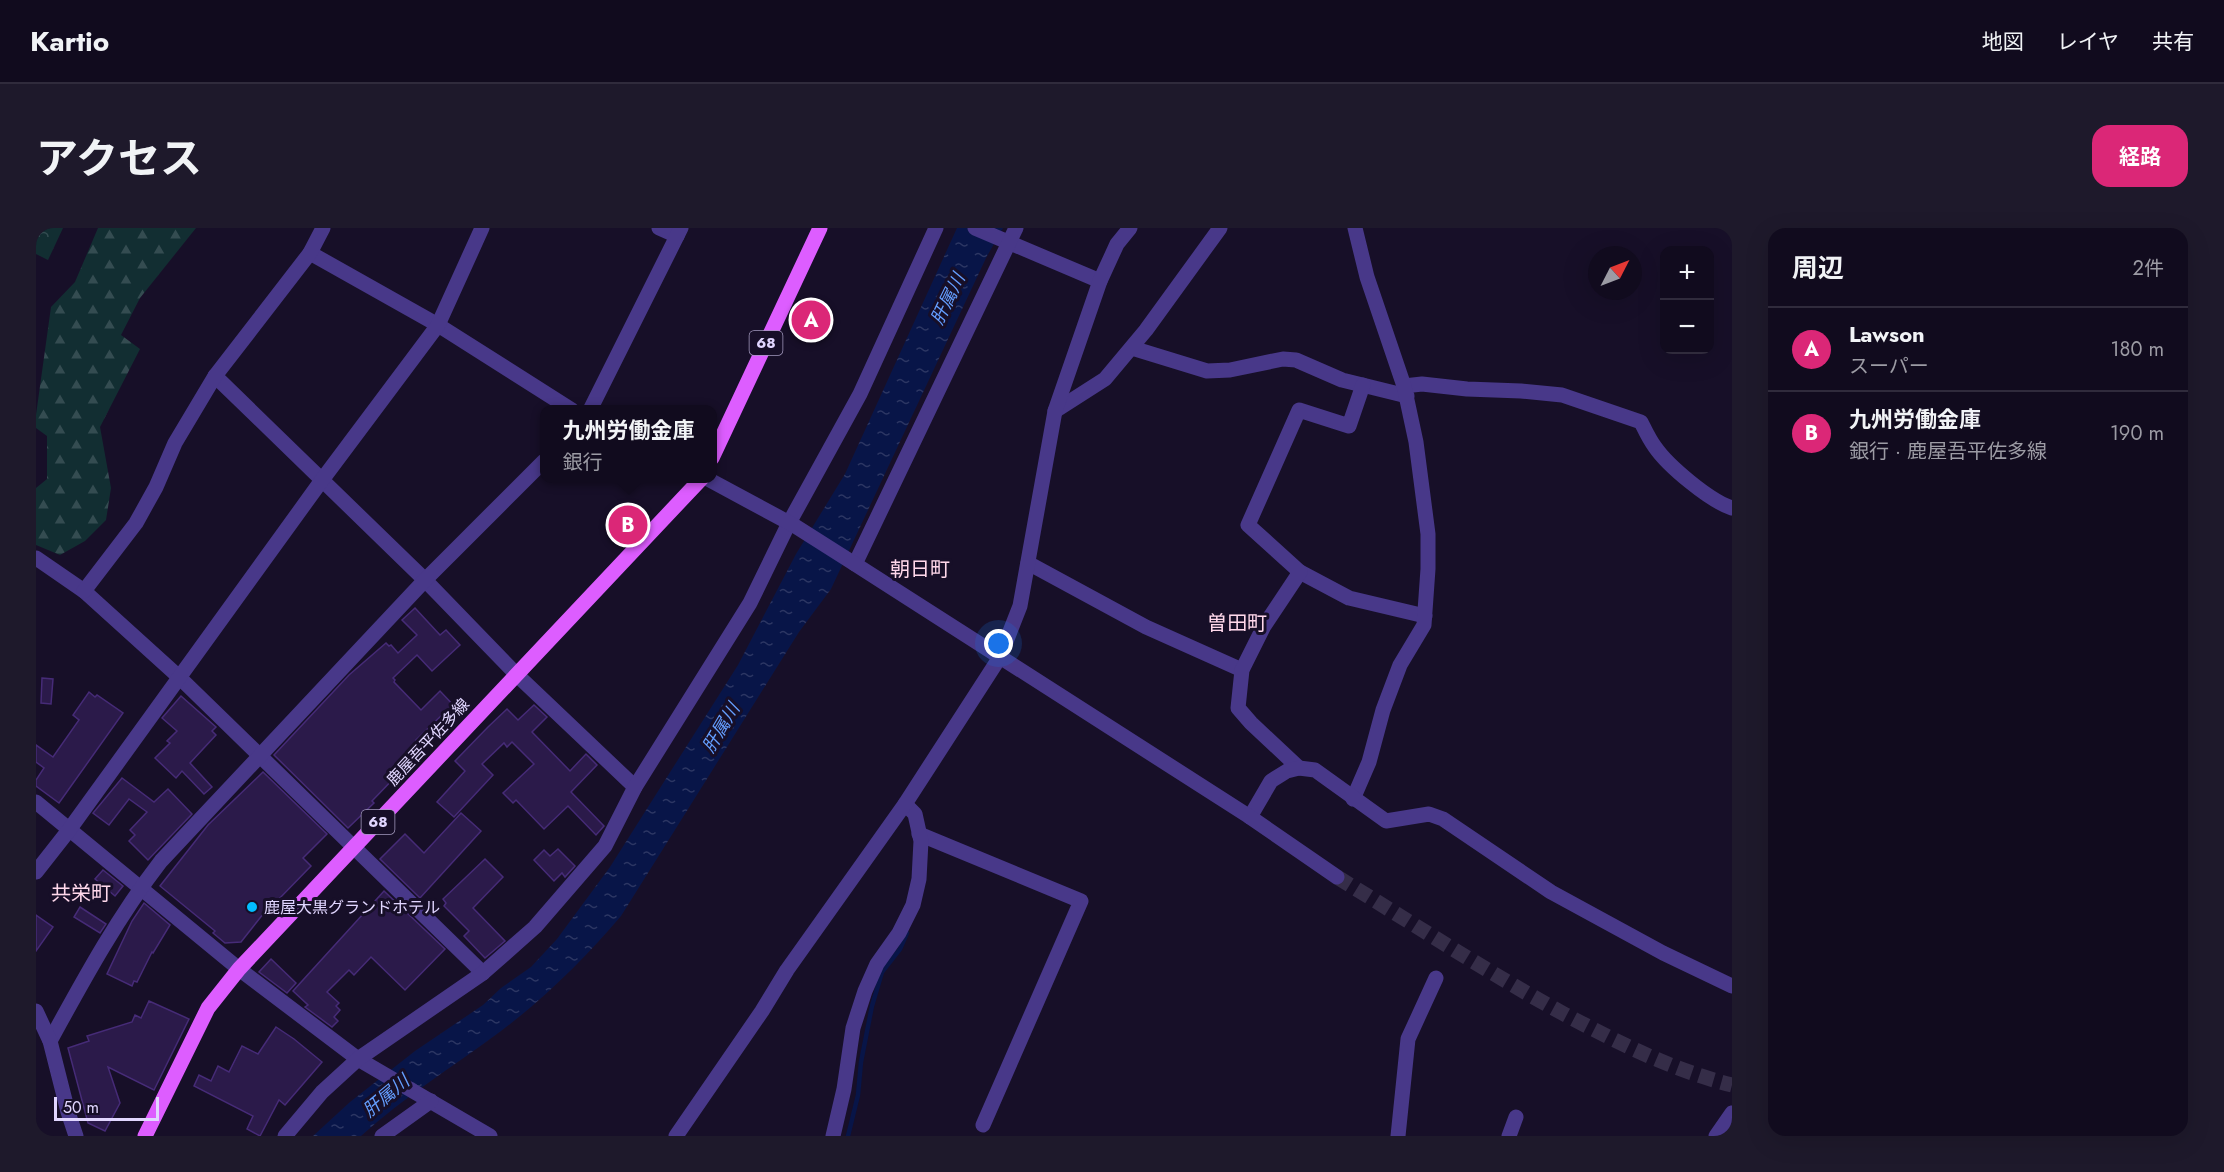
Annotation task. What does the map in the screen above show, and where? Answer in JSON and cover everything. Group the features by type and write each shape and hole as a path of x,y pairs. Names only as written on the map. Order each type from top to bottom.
{"main road":[{"name":"68","path":"717,447 820,228"},
{"name":"鹿屋吾平佐多線","path":"145,1136 208,1008 239,969 699,483"}],"street":[{"path":"84,591 136,523 156,487 175,443 215,376 310,253 323,228"},
{"path":"36,872 438,325 482,228"},
{"path":"593,405 679,232 659,228"},
{"path":"285,1136 322,1092 361,1061 483,974 535,927 605,846 635,787 750,603 860,394 936,228"},
{"path":"975,228 1010,237 1100,281"},
{"path":"676,1136 762,1011 787,970 905,804 1000,657 1020,606 1055,411 1100,281 1116,244 1119,228"},
{"path":"1116,244 1130,228"},
{"path":"1055,411 1105,379 1132,348 1220,228"},
{"path":"1353,799 1369,762 1383,710 1400,665 1424,625 1428,569 1428,534 1416,442 1406,391 1367,277 1355,228"},
{"path":"851,562 1010,237"},
{"path":"310,253 438,325 564,405"},
{"path":"1132,348 1207,370 1230,370 1283,359 1296,360 1342,380 1406,391 1422,384 1562,395 1641,422 1655,448 1682,474 1706,494 1732,508"},
{"path":"215,376 425,580 517,675 635,787"},
{"path":"1363,385 1349,426 1299,410 1248,525 1300,572 1349,598 1425,616"},
{"path":"50,1041 104,942 161,861 425,580 540,465"},
{"path":"714,483 792,524 1250,817 1337,877"},
{"path":"36,558 84,591 179,677 483,974"},
{"path":"1028,563 1146,627 1242,670"},
{"path":"1299,768 1238,708 1242,670 1264,626 1300,572"},
{"path":"1250,817 1271,781 1287,771 1299,768 1315,770 1386,821 1428,814 1443,819 1551,892 1663,953 1732,986"},
{"path":"36,802 239,969 361,1061 490,1136"},
{"path":"833,1136 844,1089 853,1028 865,991 877,964 899,933 913,904 919,879 919,834 915,814 905,804"},
{"path":"919,834 1081,901 983,1125"},
{"path":"1398,1136 1408,1039 1436,978"},
{"path":"36,1011 50,1041 76,1136"},
{"path":"382,1136 426,1099"},
{"path":"1716,1136 1732,1113"},
{"path":"1509,1136 1516,1117"}],"green space":[{"path":"36,228 63,228 48,260 36,254"},
{"path":"98,228 196,228 140,298 121,335 140,349 100,427 111,488 106,520 85,541 60,555 36,545 36,488 47,479 47,436 36,428 36,415 51,307 75,282"}],"water":[{"name":"肝属川","path":"957,228 1003,228 986,258 831,589 799,632 621,916 579,962 533,1005 501,1031 394,1108 361,1136 313,1136 350,1102 415,1051 483,1005 501,988 531,967 557,939 610,867 738,665 796,554 845,474"}],"building":[{"path":"415,608 440,635 446,630 460,645 432,671 417,655 393,678 394,682 421,710 440,691 457,709 446,719 442,715 416,740 424,747 372,801 374,803 348,828 274,755 349,675 386,643 398,653 417,635 402,620"},
{"path":"42,678 53,679 51,704 41,703"},
{"path":"89,692 123,713 59,803 36,786 36,780 44,768 36,762 36,745 53,757 79,720 73,715"},
{"path":"181,696 216,727 212,731 216,735 190,763 212,787 204,794 182,771 176,778 155,758 170,743 167,741 177,731 162,718"},
{"path":"534,705 547,717 532,732 570,771 586,754 597,765 571,792 604,826 596,835 568,806 544,829 516,800 513,803 503,793 534,764 512,742 507,747 504,743 482,764 493,775 454,817 437,802 465,771 455,761 488,727 507,709 518,720"},
{"path":"263,772 327,834 303,858 311,866 277,901 275,899 241,942 225,943 213,933 215,931 160,886 208,825"},
{"path":"122,778 154,802 168,789 192,814 148,860 129,841 135,835 130,830 147,812 129,799 109,825 93,813"},
{"path":"461,813 481,831 420,898 380,859 405,834 424,853"},
{"path":"558,849 575,866 565,877 562,873 554,881 534,860 544,850 550,856"},
{"path":"485,859 503,877 473,908 505,941 485,958 464,936 469,931 444,906 446,903 443,899"},
{"path":"103,870 123,886 115,896 95,879"},
{"path":"384,891 445,949 405,990 371,957 354,975 349,970 327,992 339,1003 336,1006 340,1010 334,1017 338,1021 332,1027 305,1007 308,1005 293,991"},
{"path":"144,903 170,925 152,952 137,982 134,981 132,986 107,974 132,921"},
{"path":"80,907 106,924 100,933 74,917"},
{"path":"36,915 53,927 36,951"},
{"path":"271,959 296,983 287,993 259,972"},
{"path":"149,1001 189,1019 154,1090 108,1067 120,1103 105,1131 88,1123 68,1048 89,1041 87,1036 132,1022 135,1015 141,1018"},
{"path":"276,1027 322,1062 285,1105 279,1100 260,1136 247,1129 253,1116 194,1086 199,1075 211,1081 218,1066 229,1072 242,1046 258,1054"}],"waterway":[{"path":"848,1136 858,1095 861,1062 872,1006 882,972 900,949 907,933"}],"tunnel":[{"path":"1337,877 1564,1014 1667,1064 1732,1085"}],"place":[{"name":"Lawson","path":"811,320"},
{"name":"九州労働金庫","path":"628,525"},
{"name":"鹿屋大黒グランドホテル","path":"252,907"}],"district":[{"name":"朝日町","path":"920,569"},
{"name":"曽田町","path":"1237,623"},
{"name":"共栄町","path":"81,893"}]}
